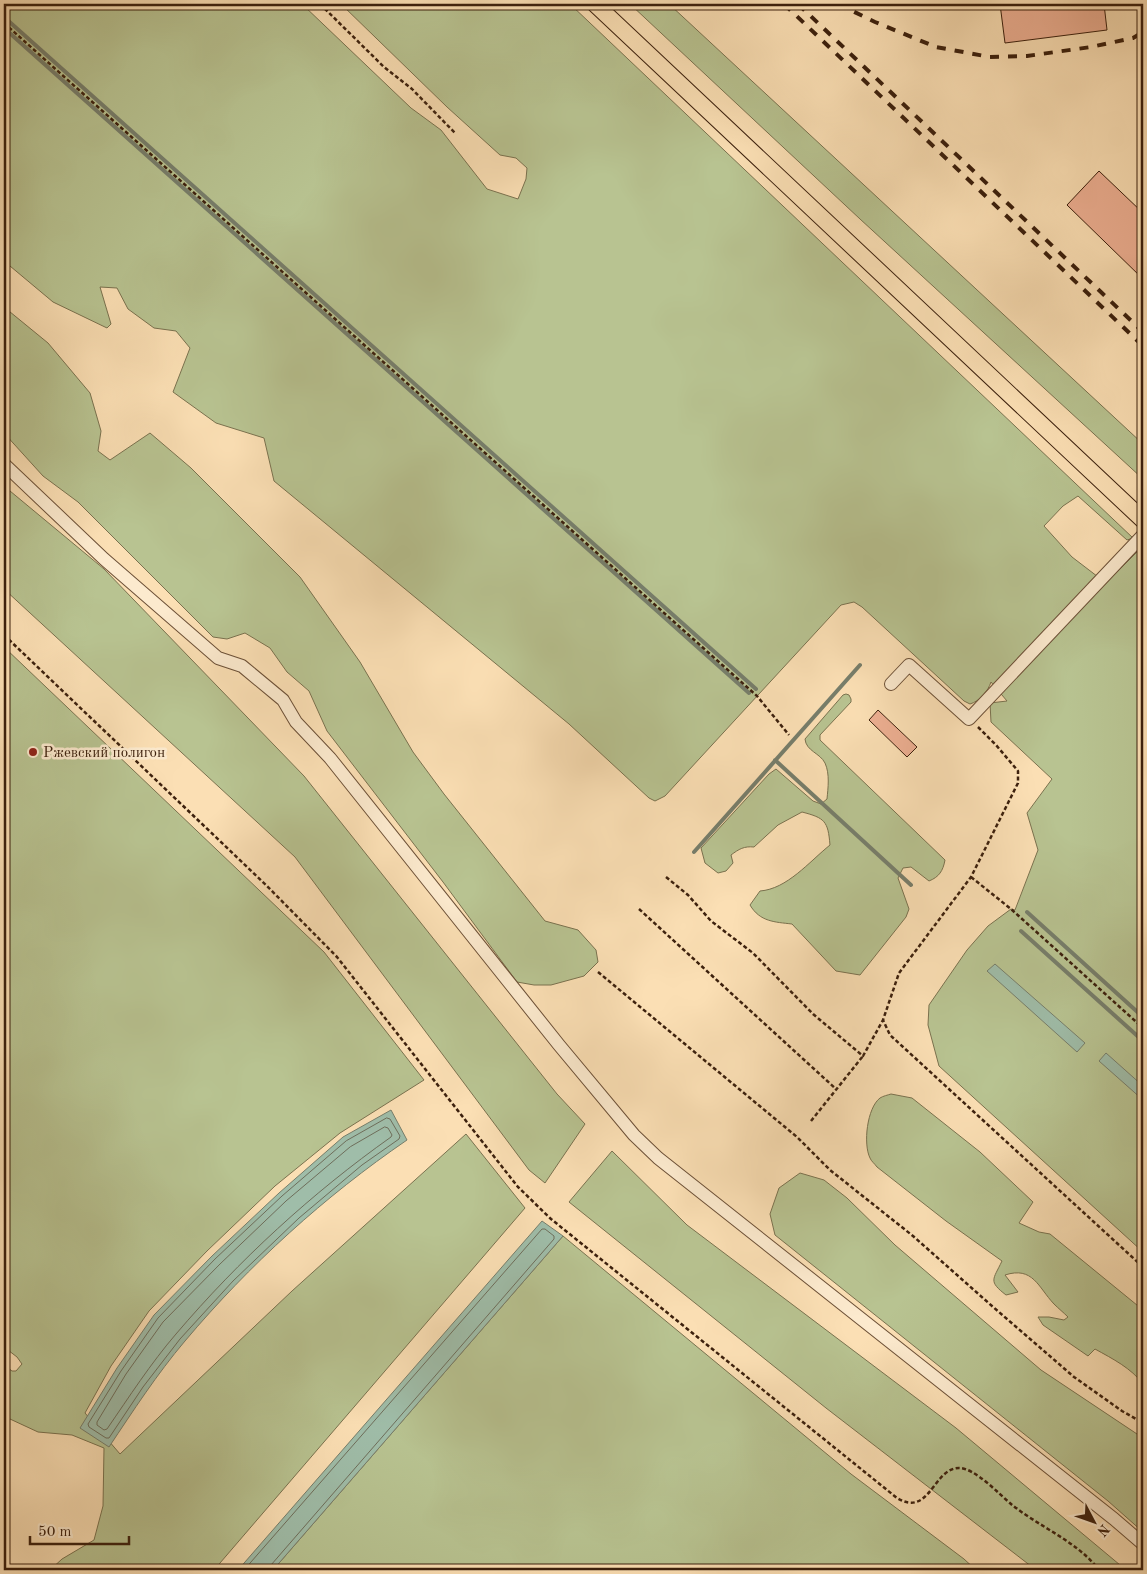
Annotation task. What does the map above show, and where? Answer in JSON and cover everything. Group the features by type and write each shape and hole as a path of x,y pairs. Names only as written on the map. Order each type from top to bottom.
{"main road":[{"path":"595,4 1143,520"}],"lane":[{"path":"4,464 104,559 218,658 242,666 283,700 296,722 330,758 509,985 634,1135 658,1158 1098,1506 1143,1544"},
{"path":"891,684 909,665 969,719 1143,535"}],"path":[{"path":"320,4 384,67 412,89 456,134"},
{"path":"4,23 757,696 789,735"},
{"path":"4,635 266,885 337,958 518,1187 552,1219 897,1498 916,1502 926,1495 947,1472 955,1468 965,1469 978,1476 1024,1514 1089,1558 1099,1570"},
{"path":"810,1121 863,1056 883,1020 899,973 971,876 1018,783 1018,771 996,745 969,719"},
{"path":"971,876 1011,909 1143,1028"},
{"path":"666,877 688,895 710,921 753,953 813,1014 863,1056"},
{"path":"639,909 836,1089"},
{"path":"598,972 798,1137 830,1170 913,1236 1074,1376 1122,1411 1143,1423"},
{"path":"883,1020 890,1035 1143,1267"}],"green space":[{"path":"4,4 302,4 411,108 441,130 487,189 518,199 526,179 527,168 516,158 500,155 447,107 341,4 570,4 1133,538 1127,540 1078,496 1063,506 1044,526 1072,557 1106,583 1143,548 1143,1252 939,1066 928,1025 929,1005 967,950 988,926 1011,909 1015,910 1038,850 1027,813 1052,779 991,722 990,703 1007,701 991,682 986,692 977,701 970,704 964,701 862,607 854,602 841,605 665,796 655,801 649,798 569,724 274,481 264,438 216,423 173,392 190,348 176,331 154,328 128,309 117,288 100,287 111,324 107,328 53,302 4,261"},
{"path":"630,4 669,4 1143,444 1143,479 860,219"},
{"path":"4,307 48,343 90,393 101,431 98,451 110,460 150,433 191,468 300,577 360,662 413,752 444,794 545,921 578,930 596,950 598,962 584,976 551,985 517,982 327,731 309,691 287,672 270,648 245,633 227,639 213,637 78,502 43,476 4,433"},
{"path":"4,486 104,569 304,776 557,1094 585,1124 545,1183 529,1170 295,857 4,589"},
{"path":"4,647 324,952 424,1080 340,1133 275,1186 207,1251 149,1311 111,1366 85,1413 120,1454 292,1291 466,1134 525,1208 214,1570 50,1570 62,1559 94,1540 103,1506 104,1448 72,1435 38,1432 10,1419 4,1421 4,1365 12,1371 16,1371 22,1364 17,1357 4,1347"},
{"path":"843,695 849,695 851,702 820,735 820,740 945,860 940,873 929,881 911,867 903,868 898,878 909,909 906,917 860,975 836,971 792,924 774,922 763,918 750,905 760,891 770,889 788,880 830,845 828,831 824,822 816,816 802,812 778,825 754,847 744,848 731,855 733,863 726,871 718,873 705,863 701,848 769,774 776,769 813,801 821,804 827,799 827,767 823,760 810,749 805,739"},
{"path":"891,1094 912,1098 980,1152 1033,1202 1019,1223 1039,1232 1050,1234 1143,1310 1143,1384 1133,1373 1115,1360 1095,1349 1088,1356 1043,1325 1038,1317 1064,1320 1068,1317 1029,1276 1022,1273 1005,1275 1018,1292 1006,1295 994,1283 996,1272 1002,1261 946,1221 877,1167 868,1152 869,1118 881,1097"},
{"path":"612,1151 687,1225 956,1428 1126,1570 1036,1570 826,1408 569,1202"},
{"path":"800,1173 824,1180 847,1198 895,1245 1041,1370 1143,1438 1143,1532 1108,1501 775,1235 770,1214 779,1188"},
{"path":"563,1236 851,1474 976,1570 273,1570"}],"water":[{"path":"995,964 1085,1043 1077,1052 987,971"},
{"path":"1106,1053 1143,1086 1143,1100 1099,1061"},
{"path":"391,1110 407,1140 318,1208 235,1285 175,1354 109,1447 80,1428 117,1368 154,1315 212,1256 279,1193 343,1137"},
{"path":"542,1221 563,1236 273,1570 238,1570"}],"building":[{"path":"1000,4 1104,4 1107,30 1005,43"},
{"path":"1099,171 1143,213 1143,279 1067,205"},
{"path":"878,710 917,747 907,757 869,720"}],"waterway":[{"path":"4,17 756,689"},
{"path":"4,28 749,693"},
{"path":"694,852 860,665"},
{"path":"775,760 911,885"},
{"path":"1027,912 1143,1017"},
{"path":"1021,931 1143,1041"}],"railway":[{"path":"784,4 1143,346"},
{"path":"798,4 1143,332"},
{"path":"838,4 875,22 936,47 990,57 1027,56 1091,47 1133,38 1143,32"}],"place":[{"name":"Ржевский полигон","path":"33,752"}]}
